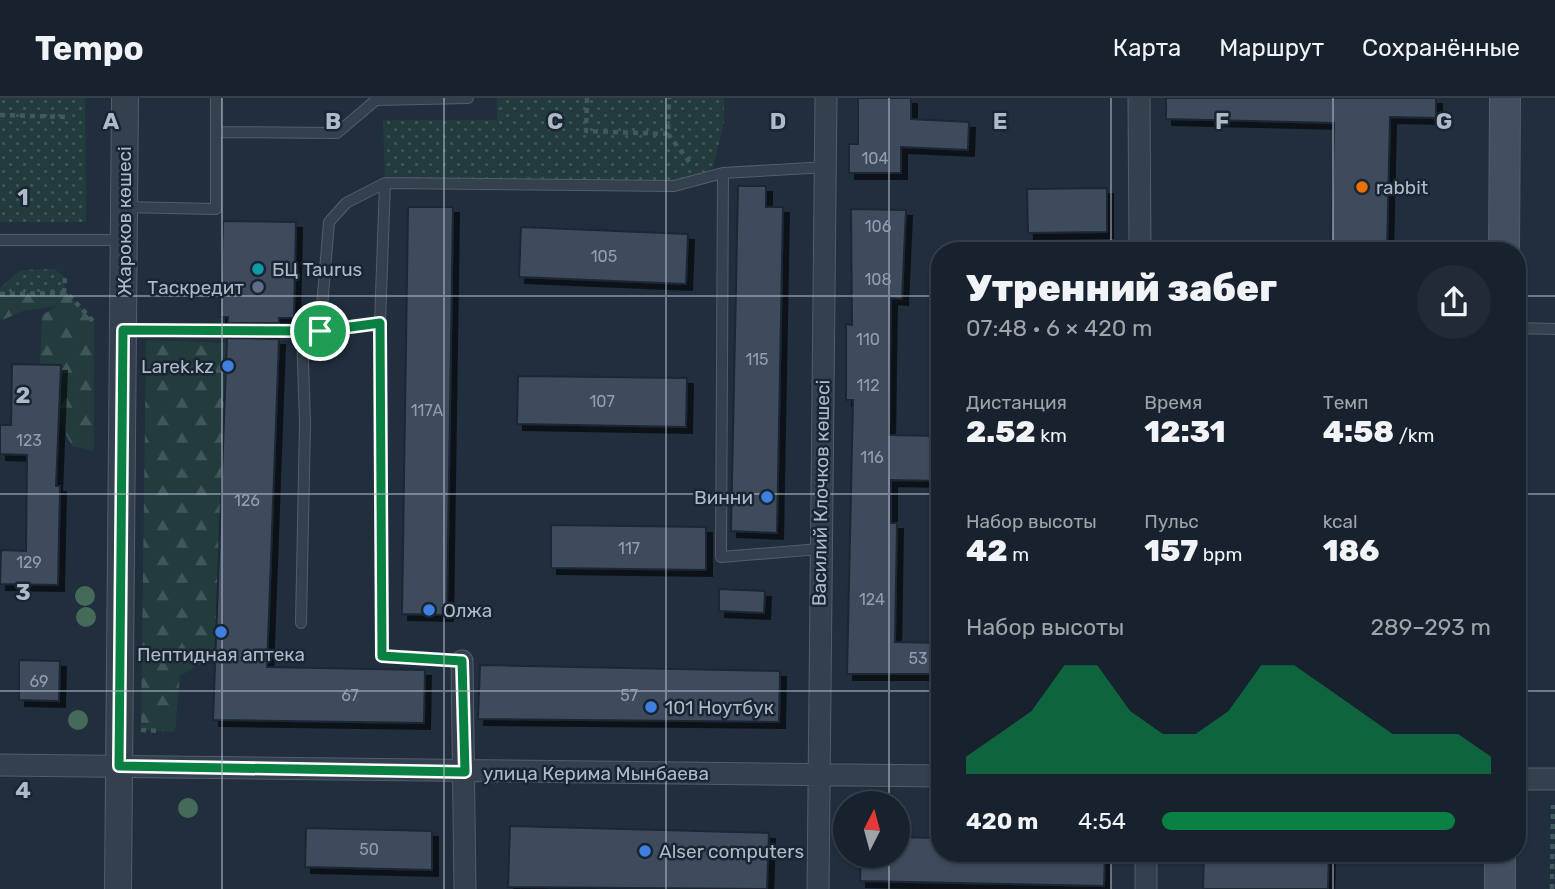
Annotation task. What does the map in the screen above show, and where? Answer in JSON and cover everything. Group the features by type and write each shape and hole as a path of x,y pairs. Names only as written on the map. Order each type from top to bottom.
{"main road":[{"path":"1504,242 1505,98"},
{"path":"1500,862 1500,889"}],"street":[{"name":"Жароков көшесі","path":"118,889 125,98"},
{"name":"Василий Клочков көшесі","path":"818,889 817,774 826,98"},
{"path":"1139,98 1140,242"},
{"path":"462,661 465,889"},
{"name":"улица Керима Мынбаева","path":"0,765 931,776"},
{"path":"1526,779 1555,779"},
{"path":"1146,862 1146,889"}],"lane":[{"path":"124,207 216,209 216,98"},
{"path":"216,132 337,132 376,100 468,98"},
{"path":"320,331 329,222 346,203 385,183 674,186 723,173 827,167"},
{"path":"723,173 721,557 820,548"},
{"path":"385,183 380,323 382,656 462,661"},
{"path":"0,240 124,240"},
{"path":"123,330 320,331 380,323"},
{"path":"1526,328 1555,329"},
{"path":"301,623 305,423 302,331"}],"path":[{"path":"587,98 586,131 668,134"},
{"path":"669,98 668,134 702,178"},
{"path":"0,115 68,117"},
{"path":"64,293 65,277"},
{"path":"0,293 64,293 94,322"},
{"path":"141,730 159,731"},
{"path":"1552,889 1553,805"}],"green space":[{"path":"0,98 85,98 86,222 0,222"},
{"path":"497,98 724,98 724,122 713,168 674,186 385,183 383,120 497,120"},
{"path":"54,269 65,277 64,293 0,294 0,288 20,270"},
{"path":"0,293 67,293 94,322 94,451 72,446 59,420 61,366 40,365 42,315 58,306 23,311 0,321"},
{"path":"146,340 227,343 215,655 180,676 175,732 141,730"}],"building":[{"path":"858,98 911,98 911,119 969,122 968,150 901,147 901,173 849,173 849,144 858,144"},
{"path":"1166,98 1436,98 1436,118 1390,117 1387,242 1331,242 1334,123 1166,119"},
{"path":"738,186 766,186 766,207 783,207 777,533 731,531"},
{"path":"1107,188 1107,232 1028,233 1027,189"},
{"path":"408,207 453,207 447,615 402,614"},
{"path":"851,209 906,210 902,299 891,298 889,435 931,436 931,481 891,480 891,523 897,523 895,642 931,643 931,674 847,674 853,400 846,400 846,324 852,325"},
{"name":"БЦ Taurus","path":"223,221 296,222 294,318 279,318 279,323 228,323 228,317 220,317"},
{"path":"521,227 688,234 686,284 519,277"},
{"path":"227,338 279,339 267,667 425,670 424,723 213,720"},
{"path":"12,364 61,365 56,486 60,486 58,585 0,584 1,550 26,551 27,455 0,454 0,425 11,425"},
{"path":"518,376 687,378 686,427 517,424"},
{"path":"551,525 706,527 706,570 551,568"},
{"path":"719,589 765,591 764,613 719,611"},
{"path":"19,660 60,661 59,701 19,700"},
{"path":"480,665 780,671 779,722 478,719"},
{"path":"510,826 769,833 767,889 508,887"},
{"path":"306,828 432,831 432,870 305,867"},
{"path":"910,837 931,838 931,862 1105,862 1104,886 860,881 861,868 910,868"},
{"path":"1204,862 1329,862 1328,889 1203,889"}],"place":[{"name":"rabbit","path":"1362,187"},
{"name":"БЦ Taurus","path":"258,269"},
{"name":"Таскредит","path":"258,287"},
{"name":"Larek.kz","path":"228,366"},
{"name":"Винни","path":"767,497"},
{"name":"Олжа","path":"429,610"},
{"name":"Пептидная аптека","path":"221,632"},
{"name":"101 Ноутбук","path":"651,707"},
{"name":"Alser computers","path":"645,851"}],"route":[{"path":"380,323 382,656 462,661 465,772 119,766 123,330 320,331 380,323"}]}
